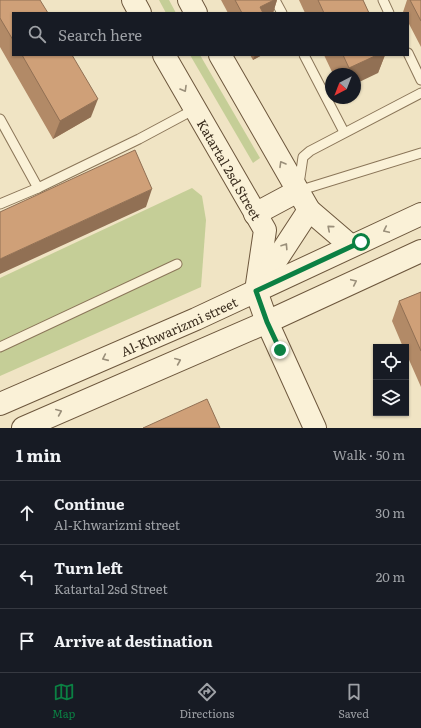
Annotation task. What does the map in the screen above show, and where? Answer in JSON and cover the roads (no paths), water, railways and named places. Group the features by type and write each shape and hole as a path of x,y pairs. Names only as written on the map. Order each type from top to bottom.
{"main road":[{"path":"133,0 139,12"},
{"path":"189,0 195,12"},
{"name":"Katartal 2sd Street","path":"165,56 264,230 256,291 267,322 315,428"},
{"path":"221,56 304,201 351,246"},
{"path":"255,214 304,201"},
{"path":"304,201 256,291 318,298"},
{"name":"Al-Khwarizmi street","path":"0,404 196,319 421,214"},
{"path":"23,428 267,322 421,251"}],"lane":[{"path":"275,0 281,12"},
{"path":"386,1 389,12"},
{"path":"409,55 421,80"},
{"path":"305,56 344,132"},
{"path":"421,94 344,132 310,151 303,157 304,201 421,152"},
{"path":"0,204 38,188 195,110"},
{"path":"0,119 38,188"},
{"path":"0,347 177,264"}]}
